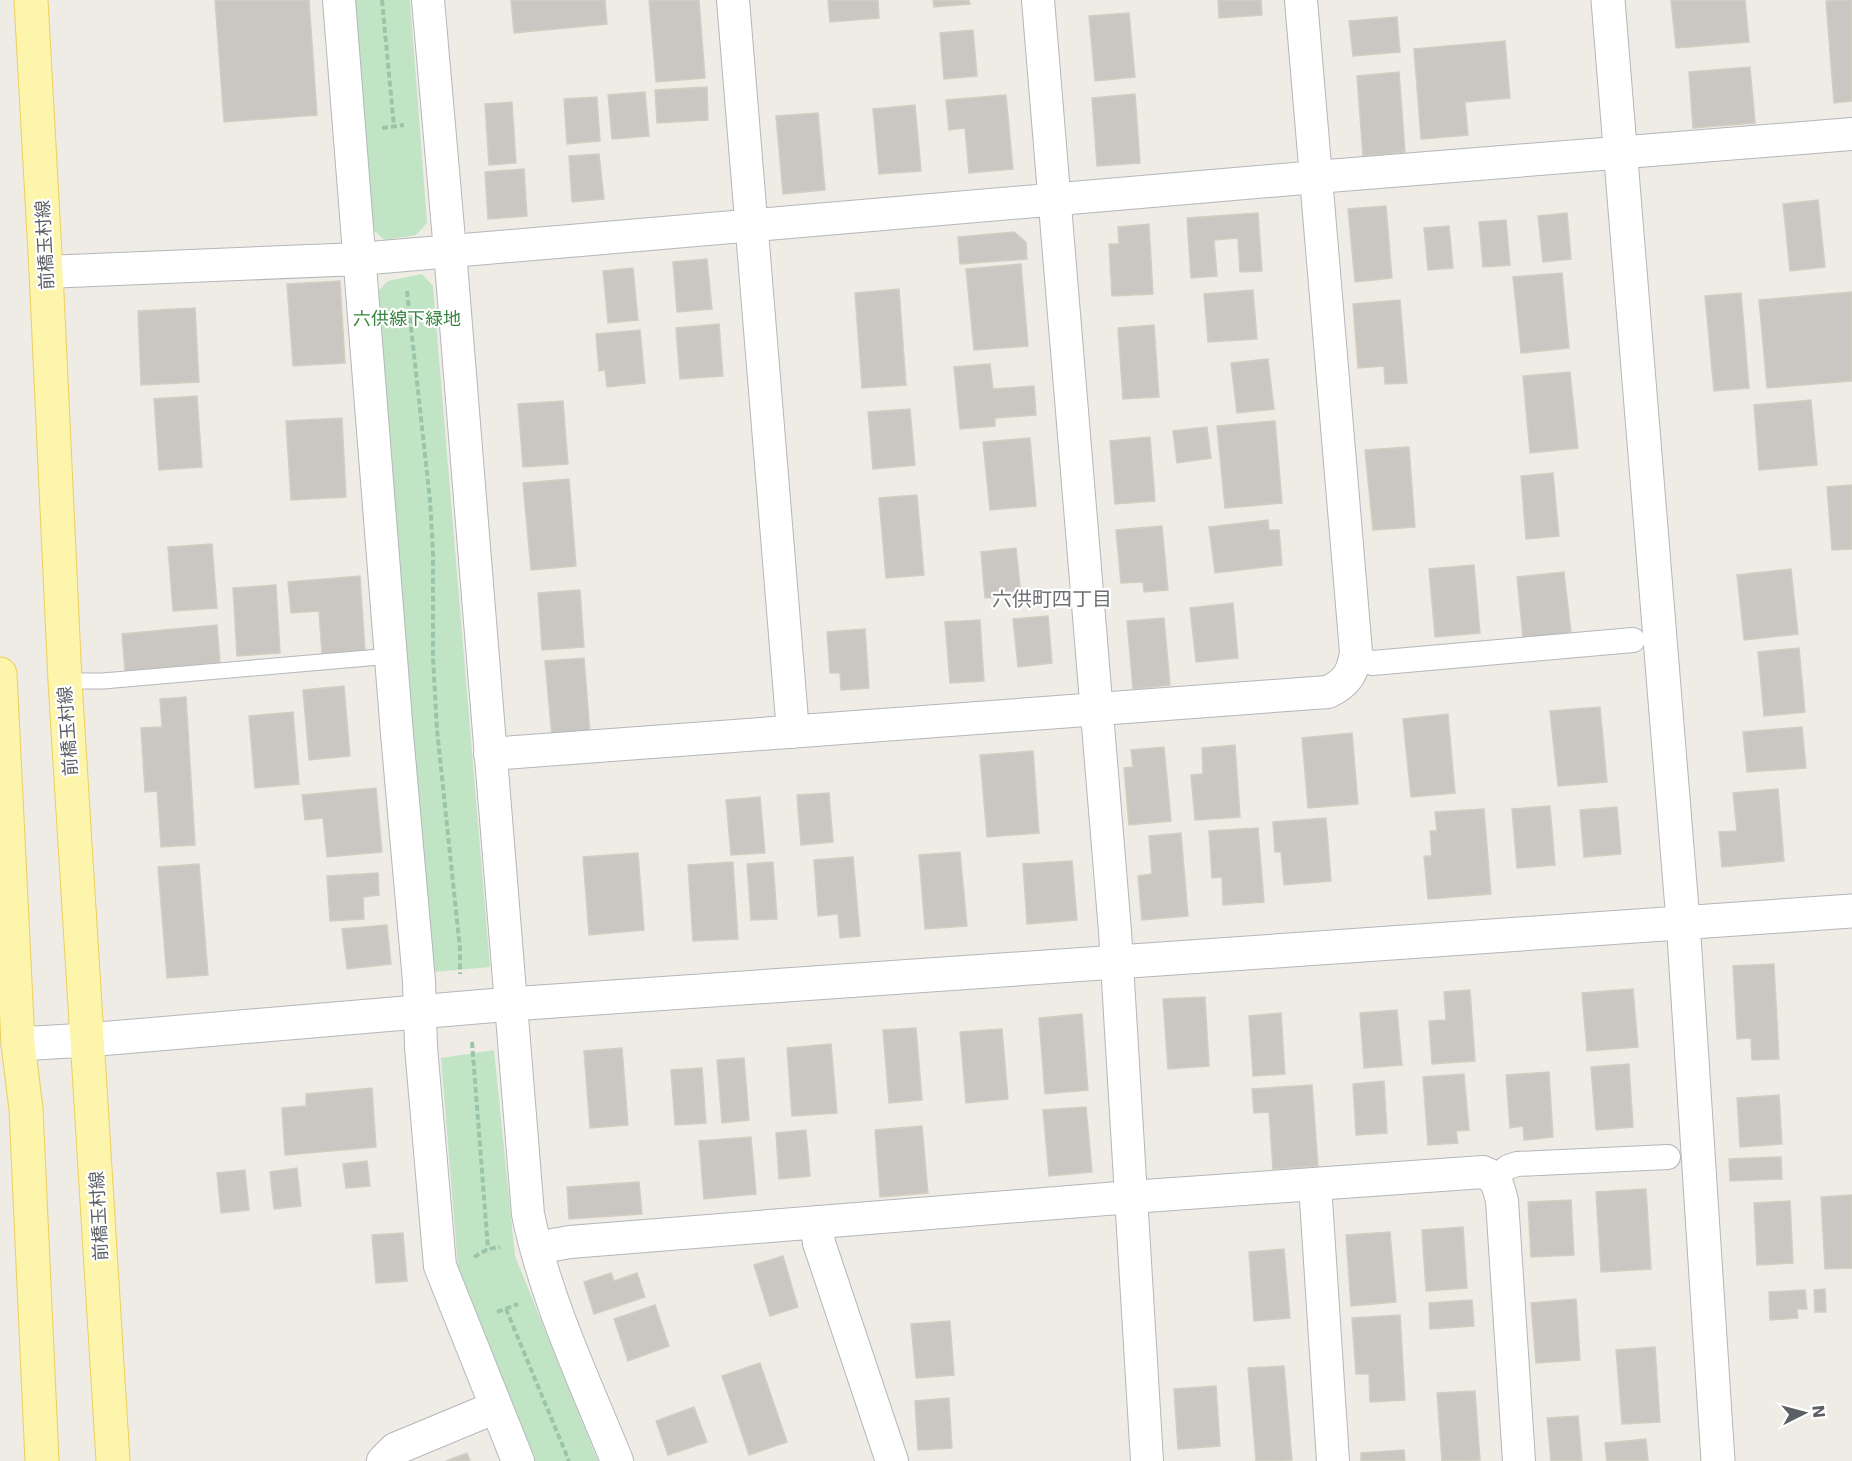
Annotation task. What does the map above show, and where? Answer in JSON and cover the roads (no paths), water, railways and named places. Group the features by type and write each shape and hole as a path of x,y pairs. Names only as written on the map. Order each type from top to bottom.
{"main road":[{"name":"前橋玉村線","path":"31,0 65,681 85,974 113,1461"},
{"path":"0,674 9,1045 26,1109 42,1461"}],"street":[{"path":"339,0 440,1266 518,1461"},
{"path":"428,0 528,1214 534,1244 549,1290 617,1461"},
{"path":"733,0 793,732"},
{"path":"1038,0 1117,961 1147,1461"},
{"path":"489,754 1328,692 1348,679 1354,666 1355,640 1301,0"},
{"path":"1608,0 1683,921 1718,1461"},
{"path":"46,272 359,259 752,224 1852,134"},
{"path":"1355,659 1373,663 1633,640"},
{"path":"9,1045 511,1004 1852,910"},
{"path":"1494,1178 1508,1167 1517,1164 1668,1157"},
{"path":"534,1244 1483,1172 1494,1178 1502,1201 1519,1461"},
{"path":"1315,1184 1333,1461"},
{"path":"816,1222 819,1243 892,1461"},
{"path":"383,1461 395,1449 496,1407"}],"lane":[{"path":"65,681 103,681 391,656"}],"district":[{"name":"六供町四丁目","path":"1052,599"}],"park label":[{"name":"六供線下緑地","path":"407,319"}]}
